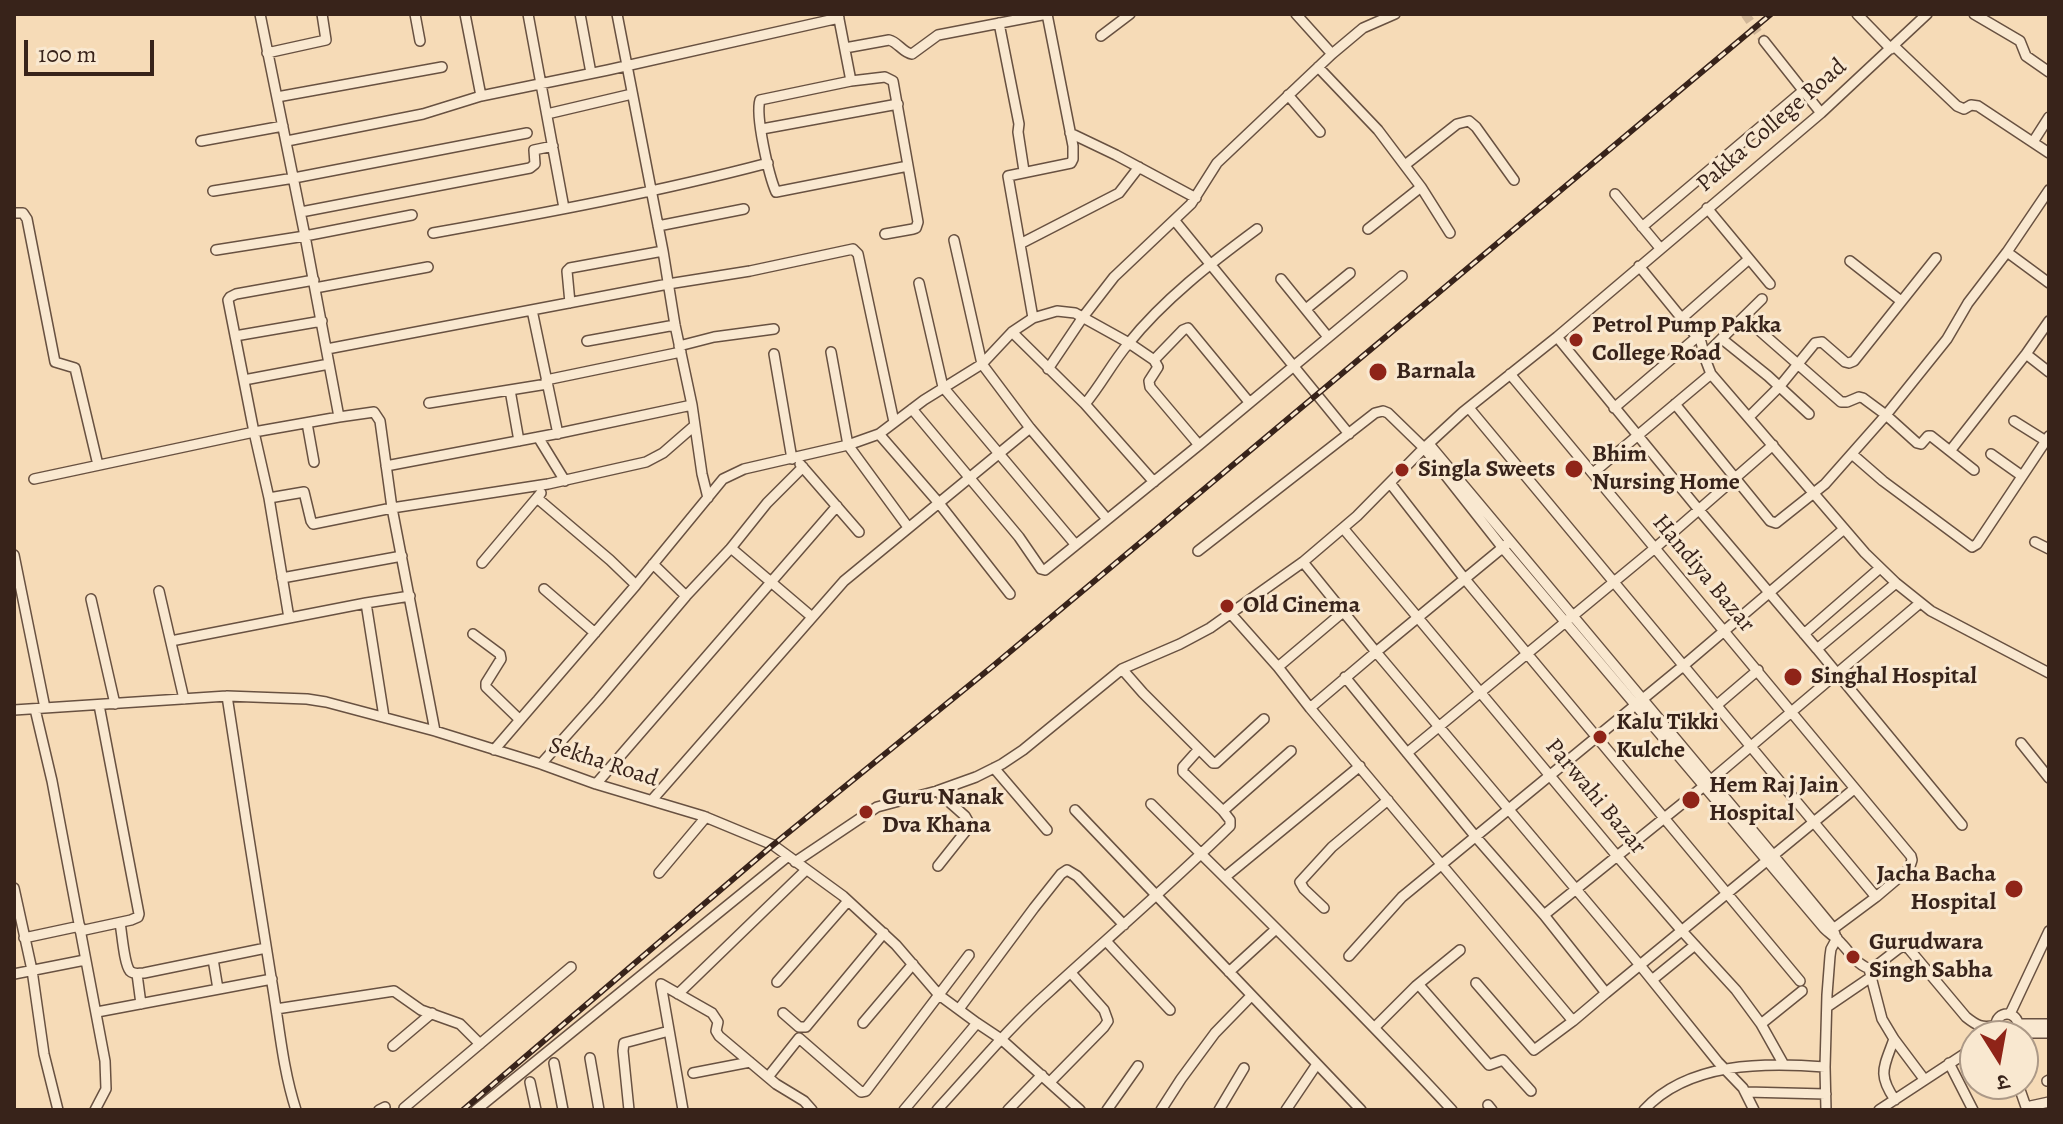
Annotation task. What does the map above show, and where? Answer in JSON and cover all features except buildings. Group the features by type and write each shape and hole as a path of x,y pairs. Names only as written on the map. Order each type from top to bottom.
{"street":[{"path":"260,14 339,417"},
{"path":"267,53 326,40 322,14"},
{"path":"415,14 420,41"},
{"path":"465,14 481,96"},
{"path":"528,14 564,208"},
{"path":"580,14 591,73"},
{"path":"619,14 708,498"},
{"path":"845,48 889,40 912,54 938,35 1047,14 1073,155 1072,162 1008,176 1033,318"},
{"path":"1101,36 1130,14"},
{"path":"1296,14 1332,54"},
{"path":"1048,369 1083,317 1125,265 1196,198 1217,163 1363,28 1395,14"},
{"path":"1857,14 1957,106 1964,109 1971,105 1978,106 2049,153"},
{"name":"Pakka College Road","path":"1639,266 1821,113 1927,14"},
{"path":"1974,14 2020,41 2026,56 2049,72"},
{"path":"287,141 423,114 481,96 627,66 839,16 851,81"},
{"path":"999,23 1019,124 1024,171"},
{"path":"1764,41 1821,113"},
{"path":"277,97 442,67"},
{"path":"1318,67 1378,130 1421,187 1450,233"},
{"path":"885,234 913,229 917,225 908,166 898,104 893,81 888,77 851,81 761,99 758,110 776,192 908,166"},
{"path":"1642,227 1804,90"},
{"path":"547,114 632,94"},
{"path":"1288,95 1320,132"},
{"path":"762,129 898,104"},
{"path":"2033,142 2049,117"},
{"path":"1405,165 1457,124 1469,121 1514,180"},
{"path":"201,141 283,126"},
{"path":"213,191 527,133"},
{"path":"1070,133 1196,198"},
{"path":"301,212 530,168 535,164 534,150 553,146"},
{"path":"433,233 692,182 768,163"},
{"path":"1020,244 1119,193 1139,167"},
{"path":"1368,229 1421,187"},
{"path":"1675,404 1773,524 1779,522 1814,494 1886,415 1947,339 1968,303 2049,190"},
{"path":"1615,194 1660,248"},
{"path":"1707,208 1770,284"},
{"path":"658,226 744,209"},
{"path":"14,213 23,213 27,219 55,362 73,367 76,372 98,465"},
{"path":"216,250 412,215"},
{"path":"1175,221 1349,434"},
{"path":"1085,404 1129,343 1164,305 1211,263 1257,229"},
{"path":"954,240 982,364 1030,428 1107,519"},
{"path":"327,349 856,250 894,422"},
{"path":"570,303 566,276 568,269 663,251"},
{"path":"2007,252 2049,283"},
{"path":"1749,417 1819,341 1845,362 1854,361 1936,258"},
{"path":"1682,318 1749,259"},
{"path":"1850,261 1901,301"},
{"path":"476,1110 791,860 877,807 937,791 994,768 1023,750 1122,669 1188,640 1231,614 1303,562 1469,408 1639,266 1697,337 1704,348 1711,374 1880,568 1931,611 2049,673"},
{"path":"289,618 269,498 228,301 236,294 428,267"},
{"path":"1306,309 1350,273"},
{"path":"912,409 1019,537 1041,569 1045,570 1402,276"},
{"path":"1281,279 1328,337"},
{"path":"919,283 943,387 1075,544"},
{"path":"1705,355 1762,299"},
{"path":"532,310 558,434"},
{"path":"494,750 723,479 737,471 848,445 879,434 943,387 982,364 1012,332 1033,318 1071,311 1154,360 1158,367 1149,381 1150,387 1199,445"},
{"path":"1744,317 1841,402 1863,398 1919,445 1930,436 1974,470"},
{"path":"235,336 322,321"},
{"path":"1950,451 2049,321"},
{"path":"587,341 675,325"},
{"path":"1154,360 1188,328 1249,402"},
{"path":"429,403 546,382 680,349 714,337 774,329"},
{"path":"1012,332 1085,404 1154,482"},
{"path":"1557,337 1962,825"},
{"path":"1614,408 1697,337"},
{"path":"1722,339 1809,414"},
{"path":"831,352 848,445 908,527"},
{"path":"774,354 793,458 859,532"},
{"path":"2026,354 2049,371"},
{"path":"244,380 329,364"},
{"name":"Handiya Bazar","path":"1510,374 1911,856 1909,869 1876,897"},
{"path":"1593,473 1711,374"},
{"path":"510,390 519,441"},
{"path":"386,466 692,405"},
{"path":"1469,408 1876,897 1835,934 1831,949 1826,1110"},
{"path":"1198,551 1375,413 1383,411 1393,416 1427,446 1638,702 1870,973 1882,1019 1924,1079"},
{"path":"34,479 254,432 372,412 376,414 380,421 392,508 435,731"},
{"path":"1852,454 1972,547 2047,439 2014,421"},
{"path":"307,423 314,462"},
{"path":"269,498 304,492 312,524 565,481 646,462 663,453 694,426"},
{"path":"652,800 844,581 1030,428"},
{"path":"879,434 938,502 1010,594"},
{"path":"538,437 565,481"},
{"path":"1407,753 1655,548 1773,445"},
{"path":"1991,454 2022,476"},
{"path":"541,764 767,503 803,467"},
{"path":"1390,483 1464,578 1801,986 1761,1024"},
{"path":"482,563 548,484"},
{"path":"537,498 636,585"},
{"path":"596,784 837,506"},
{"name":"Parwahi Bazar","path":"1343,528 1617,856 1736,990 1761,1024 1784,1065"},
{"path":"1349,956 1402,897 1844,529"},
{"path":"2035,542 2049,549"},
{"path":"1310,708 1506,544"},
{"path":"731,548 812,617"},
{"path":"14,555 52,781 97,1012 106,1089 95,1110"},
{"path":"282,578 402,556"},
{"path":"1303,562 1746,1092 1754,1110"},
{"path":"653,564 686,596"},
{"path":"1804,634 1880,568"},
{"path":"1817,649 1896,583"},
{"path":"544,589 595,633"},
{"path":"159,591 184,699"},
{"path":"171,641 410,596"},
{"path":"91,599 115,704"},
{"path":"366,603 384,717"},
{"path":"1544,915 1707,783 1920,603"},
{"path":"1278,667 1343,612"},
{"path":"1231,614 1573,1021"},
{"path":"473,634 500,654 501,659 486,687 519,719"},
{"path":"1122,669 1212,763 1216,763 1264,719"},
{"path":"1717,705 1758,670"},
{"path":"1345,677 1606,993"},
{"path":"227,696 282,1057 296,1110"},
{"name":"Sekha Road","path":"14,710 227,696 307,699 435,731 706,817 773,845 848,901 884,933 939,995 1001,1039 1080,1110"},
{"path":"24,938 120,923 139,914 99,705"},
{"path":"2021,743 2049,778"},
{"path":"944,1108 1001,1039 1230,826 1230,820 1223,811 1183,772 1186,762 1199,749"},
{"path":"1223,811 1291,751"},
{"path":"1225,877 1360,766"},
{"path":"994,768 1047,830"},
{"path":"1476,983 1536,1050 1854,789"},
{"path":"937,791 969,823 938,866"},
{"path":"1324,908 1300,882 1332,847 1388,800"},
{"path":"1151,804 1375,1027 1452,1110"},
{"path":"1075,810 1361,1110"},
{"path":"659,873 706,817"},
{"path":"678,994 806,870"},
{"path":"959,1009 1034,908 1067,870 1077,876 1124,925"},
{"path":"14,888 32,970 44,1054 58,1110"},
{"path":"777,982 848,901"},
{"path":"120,923 130,970 137,974 266,948"},
{"path":"1229,972 1276,929"},
{"path":"2010,1014 2049,931"},
{"path":"783,1013 799,1027 806,1027 884,933"},
{"path":"1106,941 1170,1010"},
{"path":"1652,980 1695,945"},
{"path":"1827,1007 1904,946 1970,1020"},
{"path":"1375,1027 1460,950"},
{"path":"768,1077 799,1038 861,1092 866,1091 969,955"},
{"path":"213,959 218,989"},
{"path":"14,974 85,960"},
{"path":"863,1023 913,964"},
{"path":"404,1108 571,967"},
{"path":"645,973 712,1013 717,1019 719,1036 812,1110"},
{"path":"1008,1110 1108,1021 1104,1010 1071,973"},
{"path":"137,974 141,1004"},
{"path":"97,1012 272,979"},
{"path":"661,984 683,1110"},
{"path":"1419,985 1489,1065 1503,1060 1531,1091"},
{"path":"276,1009 391,990 421,1010 460,1024 480,1044"},
{"path":"1161,1110 1215,1033 1251,996"},
{"path":"393,1046 432,1013"},
{"path":"1999,1020 2000,1016 2010,1014 2015,1020"},
{"path":"904,1110 977,1023"},
{"path":"629,1110 624,1043 669,1031"},
{"path":"1894,1039 1883,1074 1885,1085 1895,1100"},
{"path":"1879,1110 1959,1057"},
{"path":"590,1058 599,1110"},
{"path":"693,1073 750,1062"},
{"path":"554,1063 563,1110"},
{"path":"1949,1063 1973,1110"},
{"path":"1286,1110 1317,1064"},
{"path":"1644,1110 1681,1084 1726,1070 1762,1065 1825,1067"},
{"path":"1107,1110 1138,1066"},
{"path":"1219,1110 1244,1068"},
{"path":"530,1082 536,1110"},
{"path":"1746,1092 1826,1094"},
{"path":"2024,1100 2026,1107 2049,1102"}],"tunnel":[{"path":"1745,14 1764,41"}],"railway":[{"path":"463,1110 773,845 993,666 1771,14"}],"place":[{"name":"Petrol Pump Pakka College Road","path":"1576,340"},
{"name":"Barnala","path":"1378,372"},
{"name":"Bhim Nursing Home","path":"1574,469"},
{"name":"Singla Sweets","path":"1402,470"},
{"name":"Old Cinema","path":"1227,606"},
{"name":"Singhal Hospital","path":"1793,677"},
{"name":"Kalu Tikki Kulche","path":"1600,737"},
{"name":"Hem Raj Jain Hospital","path":"1691,800"},
{"name":"Guru Nanak Dva Khana","path":"866,812"},
{"name":"Jacha Bacha Hospital","path":"2014,889"},
{"name":"Gurudwara Singh Sabha","path":"1853,957"}]}
